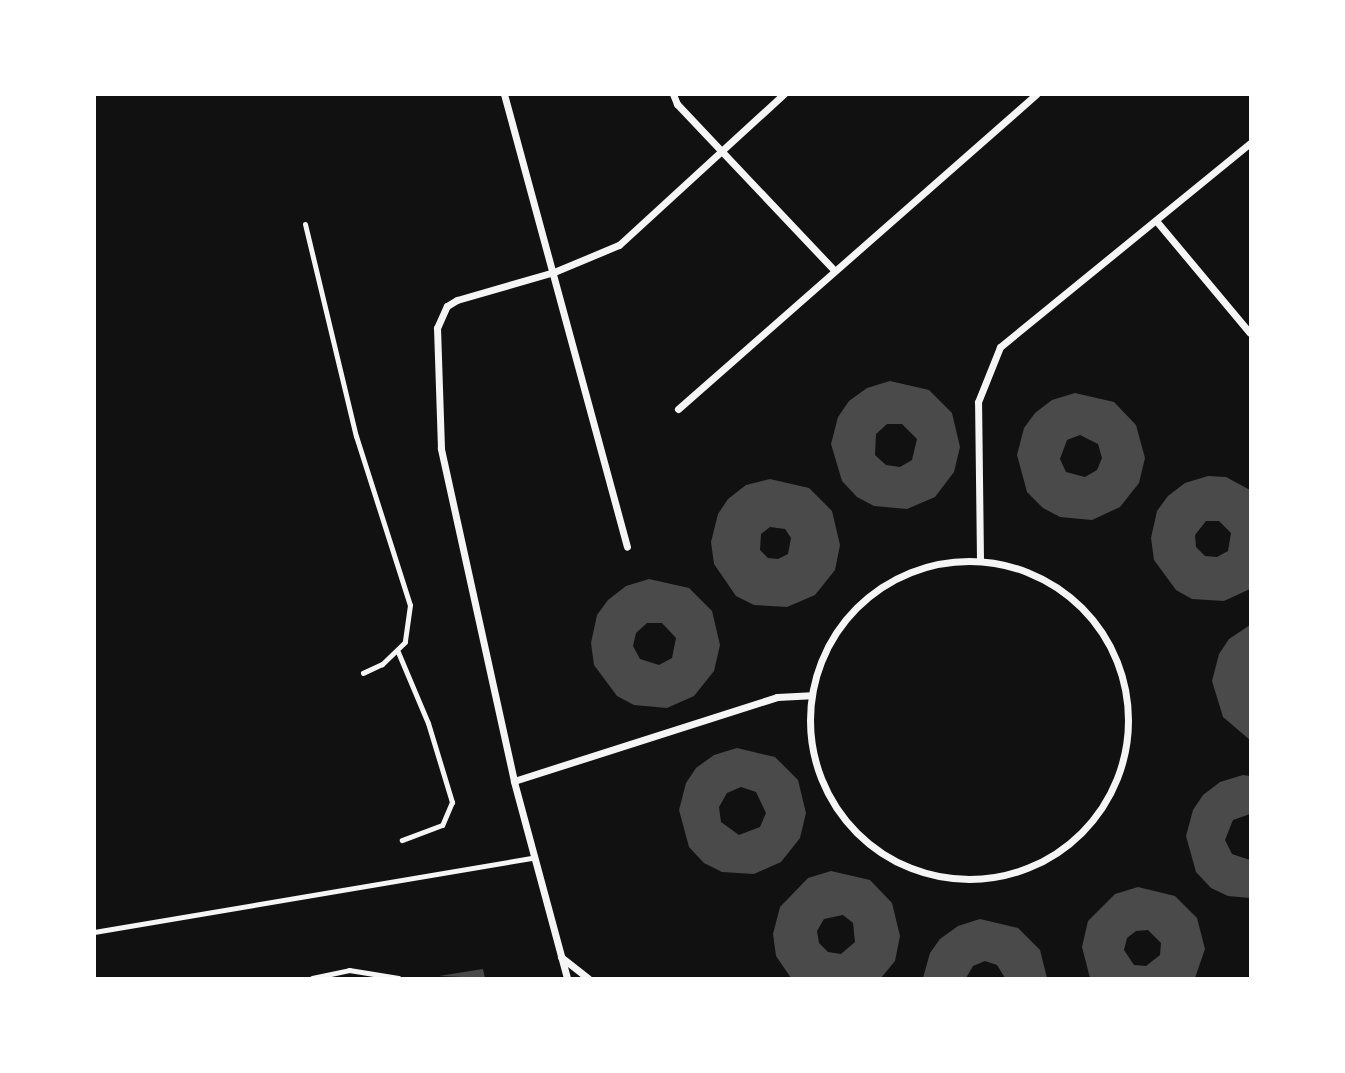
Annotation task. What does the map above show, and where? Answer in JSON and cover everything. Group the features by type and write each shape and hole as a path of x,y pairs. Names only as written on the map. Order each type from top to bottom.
{"street":[{"path":"505,94 627,547"},
{"path":"673,94 677,104 834,270"},
{"path":"567,978 514,781 441,448 434,347 447,306 554,272 619,245 784,94"},
{"path":"678,409 1036,94"},
{"path":"980,560 978,402 1000,347 1158,223 1251,143"},
{"path":"1158,223 1251,333"},
{"path":"980,560 1024,570 1064,591 1096,622 1118,661 1129,706 1126,751 1112,793 1077,837 1050,858 1008,876 963,881 919,873 879,853 846,823 822,784 810,740 811,695 823,657 843,624 870,595 903,575 941,563 980,560"},
{"path":"514,781 777,697 811,695"},
{"path":"559,956 588,978"}],"lane":[{"path":"305,224 356,436 410,605 410,632 398,652 363,673"},
{"path":"398,652 428,723 452,802 442,825 402,840"},
{"path":"94,932 533,858"},
{"path":"312,978 349,970 398,978"}],"building":[{"path":"890,381 929,390 952,413 960,447 954,472 935,497 907,509 874,506 857,497 842,481 831,444 838,417 849,401 867,388","holes":["887,424 902,424 917,439 912,460 900,467 886,465 875,455 876,434"]},
{"path":"1075,393 1114,402 1136,425 1145,458 1139,483 1120,507 1092,520 1060,517 1043,508 1027,492 1017,455 1024,428 1035,413 1052,400","holes":["1080,435 1098,444 1102,458 1097,470 1085,477 1066,472 1060,459 1067,440"]},
{"path":"1208,476 1226,477 1250,490 1250,589 1224,601 1192,599 1176,590 1154,560 1151,538 1157,511 1168,496 1185,483","holes":["1206,521 1219,521 1231,533 1228,551 1217,557 1205,556 1196,547 1195,535"]},
{"path":"770,479 809,488 832,511 840,545 835,570 815,595 787,607 754,605 736,596 714,564 711,542 718,514 728,499 746,485","holes":["770,527 785,529 791,538 788,554 778,559 768,558 760,550 761,534"]},
{"path":"649,579 689,588 712,611 720,645 714,671 694,696 667,708 634,705 617,696 594,665 591,643 597,615 608,600 626,586","holes":["647,623 662,623 676,638 672,658 659,665 640,659 633,646 636,633"]},
{"path":"1250,625 1250,740 1223,717 1212,681 1219,654 1229,639"},
{"path":"737,748 775,757 798,780 806,813 800,838 781,862 754,874 722,872 704,863 689,847 679,810 686,783 696,768 714,755","holes":["741,787 756,792 766,813 760,827 739,835 721,822 719,807 727,793"]},
{"path":"1243,775 1250,776 1250,814 1233,820 1225,840 1232,854 1250,860 1250,898 1228,896 1211,888 1196,872 1186,836 1193,810 1203,795 1220,782"},
{"path":"831,871 870,880 892,903 900,936 895,961 881,978 791,978 776,956 773,934 780,907 808,878","holes":["843,915 853,923 855,942 841,954 828,952 819,943 817,931 824,919"]},
{"path":"1138,887 1175,896 1197,918 1205,949 1195,978 1090,978 1082,947 1088,921 1115,894","holes":["1148,930 1161,943 1160,955 1146,966 1134,965 1124,950 1127,938 1136,931"]},
{"path":"980,919 1018,928 1040,950 1047,978 1005,978 997,965 985,961 973,966 966,978 923,978 930,953 940,939 958,926"},
{"path":"483,969 485,978 439,976"}]}
